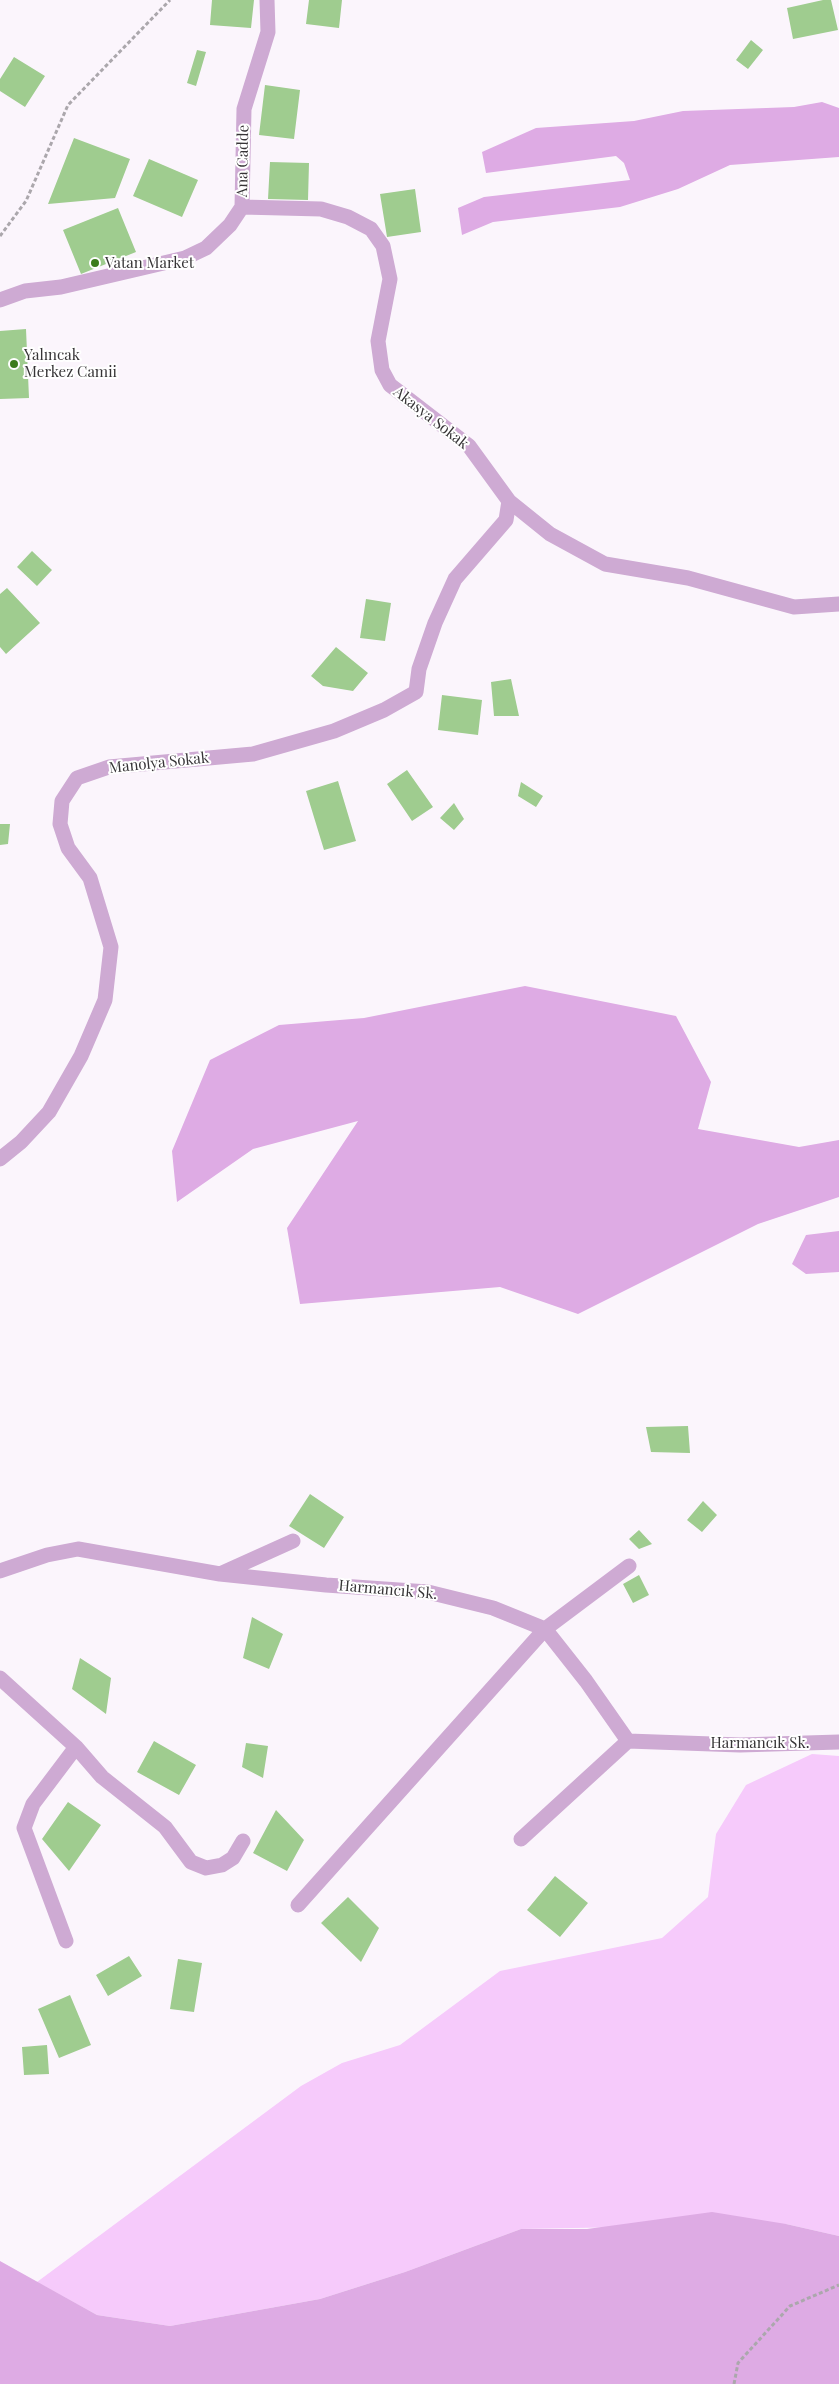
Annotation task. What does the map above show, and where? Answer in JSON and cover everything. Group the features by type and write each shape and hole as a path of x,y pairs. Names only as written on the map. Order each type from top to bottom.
{"street":[{"name":"Ana Cadde","path":"0,300 25,291 62,287 184,258 206,248 230,225 242,207 244,109 268,32 267,0"},
{"name":"Akasya Sokak","path":"242,207 320,209 348,217 371,229 383,246 390,279 378,341 382,370 390,385 469,446 509,501 550,534 604,564 688,578 794,607 839,604"},
{"name":"Manolya Sokak","path":"0,1159 21,1142 49,1112 81,1056 105,1000 111,947 90,878 68,848 60,824 62,801 77,778 109,767 253,754 334,731 384,710 416,692 419,670 435,624 455,579 506,520 509,501"},
{"path":"220,1574 293,1541"},
{"name":"Harmancık Sk.","path":"0,1572 47,1555 78,1549 220,1574 326,1585 428,1592 493,1608 546,1629"},
{"path":"298,1905 546,1629 630,1566"},
{"path":"521,1839 628,1741 586,1681 546,1629"},
{"path":"0,1678 76,1747 102,1777 165,1827 191,1862 206,1868 222,1865 234,1858 242,1841"},
{"name":"Harmancık Sk.","path":"628,1741 740,1745 839,1742"},
{"path":"66,1941 24,1828 33,1804 76,1747"}],"path":[{"path":"0,236 26,201 68,105 170,0"},
{"path":"734,2384 738,2363 790,2306 839,2285"}],"shaded area":[{"path":"822,102 839,108 839,157 730,165 678,189 620,207 493,222 462,235 458,208 484,197 630,180 624,163 616,156 486,173 482,152 536,128 634,121 683,111 794,107"},
{"path":"525,986 676,1016 711,1082 698,1129 799,1147 839,1140 839,1197 758,1224 578,1314 500,1287 300,1304 287,1228 358,1121 253,1149 177,1202 172,1151 210,1060 279,1025 364,1018"},
{"path":"839,1231 839,1272 806,1274 792,1264 806,1235"},
{"path":"812,1754 839,1756 839,2236 786,2224 521,2229 405,2272 320,2299 170,2326 97,2315 37,2282 301,2086 342,2063 400,2045 500,1971 662,1938 708,1897 716,1834 746,1785"},
{"path":"712,2212 786,2224 839,2236 839,2384 0,2384 0,2261 97,2315 170,2326 320,2299 405,2272 521,2229 587,2229"}],"building":[{"path":"212,0 254,0 251,28 210,25"},
{"path":"309,0 342,0 339,28 306,24"},
{"path":"831,0 838,30 793,39 787,8"},
{"path":"751,40 763,50 748,69 736,60"},
{"path":"197,50 206,52 196,86 187,83"},
{"path":"14,57 45,76 25,107 0,91 0,79"},
{"path":"265,85 300,90 294,139 259,135"},
{"path":"74,138 130,159 115,198 48,204"},
{"path":"149,159 198,180 182,217 133,196"},
{"path":"270,162 309,163 308,200 268,199"},
{"path":"415,189 421,232 387,237 380,194"},
{"path":"118,208 136,252 81,274 63,230"},
{"name":"Yalıncak Merkez Camii","path":"26,329 29,398 0,399 0,331"},
{"path":"32,551 52,570 37,586 17,567"},
{"path":"7,588 40,623 6,654 0,647 0,594"},
{"path":"366,599 391,603 385,641 360,638"},
{"path":"336,647 368,673 353,691 323,686 311,676"},
{"path":"511,679 519,716 494,716 491,682"},
{"path":"442,695 482,700 478,735 438,730"},
{"path":"407,770 433,807 412,821 387,784"},
{"path":"338,781 356,841 324,850 306,791"},
{"path":"521,782 543,796 536,807 518,796"},
{"path":"454,803 464,819 454,830 440,818"},
{"path":"0,824 10,824 8,844 0,845"},
{"path":"688,1426 690,1453 651,1452 646,1427"},
{"path":"310,1494 344,1517 324,1548 289,1526"},
{"path":"703,1501 717,1515 702,1532 687,1520"},
{"path":"639,1530 652,1544 639,1549 629,1539"},
{"path":"639,1575 649,1595 633,1603 623,1584"},
{"path":"252,1617 283,1634 269,1669 243,1658"},
{"path":"80,1658 111,1678 106,1714 72,1689"},
{"path":"154,1741 196,1765 179,1795 137,1772"},
{"path":"246,1743 268,1746 263,1778 242,1767"},
{"path":"68,1802 101,1825 69,1871 42,1839"},
{"path":"276,1810 304,1840 287,1871 253,1853"},
{"path":"555,1876 588,1903 560,1937 527,1910"},
{"path":"348,1897 379,1928 361,1962 321,1923"},
{"path":"129,1956 142,1976 108,1996 96,1975"},
{"path":"178,1959 202,1963 194,2012 170,2009"},
{"path":"70,1995 91,2045 59,2058 38,2009"},
{"path":"47,2045 49,2074 24,2075 22,2047"}],"place":[{"name":"Vatan Market","path":"95,263"},
{"name":"Yalıncak Merkez Camii","path":"14,364"}]}
